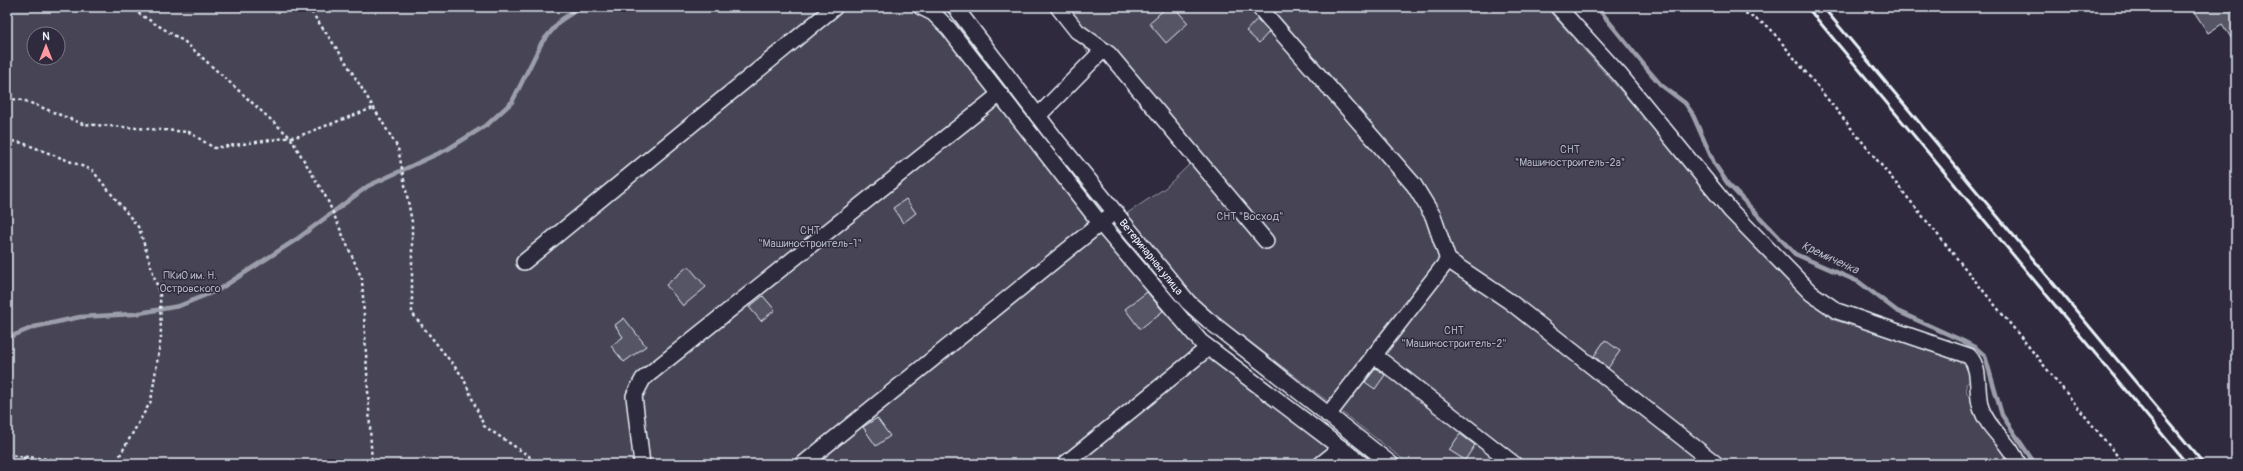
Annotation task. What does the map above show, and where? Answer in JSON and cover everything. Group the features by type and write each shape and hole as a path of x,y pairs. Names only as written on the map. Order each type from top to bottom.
{"street":[{"path":"524,262 834,7"},
{"path":"921,7 941,20 1100,223 1208,348 1362,464"},
{"name":"Ветеринарная улица","path":"955,7 1038,116 1188,302 1208,320 1391,464"},
{"path":"1058,7 1077,31 1109,54 1266,241"},
{"path":"1259,7 1414,185 1433,216 1448,260 1509,301 1716,464"},
{"path":"1558,7 1619,74 1731,211 1811,293 1837,311 1969,356 1975,362 1980,408 1993,430 2018,464"},
{"path":"1038,116 1103,50"},
{"path":"642,464 634,396 643,379 1000,94"},
{"path":"803,464 1114,212"},
{"path":"1328,415 1448,260"},
{"path":"1066,464 1208,348"},
{"path":"1374,355 1514,464"},
{"path":"1322,464 1341,448"}],"path":[{"path":"128,7 185,42 290,137 327,199 362,278 372,464"},
{"path":"308,7 344,59 398,148 412,222 412,313 463,378 484,426 529,456 533,464"},
{"path":"1735,7 1769,27 2124,464"},
{"path":"7,99 23,100 83,124 189,132 214,148 290,137 373,108"},
{"path":"7,140 23,143 92,170 139,228 160,295 161,337 151,401 115,464"},
{"path":"7,455 99,464"},
{"path":"23,457 31,464"}],"green space":[{"path":"7,7 938,7 942,10 1107,222 1206,339 1373,464 7,464"},
{"path":"1052,7 1546,7 1797,289 1834,320 1962,357 1970,367 1972,380 1966,384 1967,394 1973,399 2013,464 1409,464 1197,301 1126,214 1165,188 1191,163 1105,59 1098,65"}],"building":[{"path":"1167,7 1174,7 1188,23 1166,43 1149,23"},
{"path":"2191,7 2230,7 2236,17 2236,45 2222,24 2208,33"},
{"path":"1257,19 1269,32 1259,43 1246,31"},
{"path":"906,199 916,213 903,223 893,208"},
{"path":"688,266 706,287 683,306 666,285"},
{"path":"1147,292 1163,311 1140,329 1125,309"},
{"path":"763,296 775,310 761,321 749,307"},
{"path":"624,318 646,346 624,362 611,346 623,337 615,325"},
{"path":"1605,340 1620,351 1608,368 1594,356"},
{"path":"1376,368 1385,375 1375,389 1365,382"},
{"path":"877,418 890,436 876,446 863,427"},
{"path":"1460,434 1475,445 1465,460 1449,450"}],"waterway":[{"path":"7,338 34,327 80,317 134,314 179,306 218,290 297,239 368,186 448,149 488,124 512,102 542,42 561,20 581,7"},
{"name":"Кремиченка","path":"1597,7 1661,85 1685,103 1692,113 1714,163 1728,184 1795,254 1859,282 1897,311 1963,341 1976,348 1985,356 2002,415 2035,464"}],"railway":[{"path":"1807,7 2187,464"},
{"path":"1823,7 2204,464"}],"park label":[{"name":"СНТ \"Машиностроитель-2а\"","path":"1570,155"},
{"name":"СНТ \"Восход\"","path":"1250,216"},
{"name":"СНТ \"Машиностроитель-1\"","path":"810,236"},
{"name":"ПКиО им. Н. Островского","path":"190,281"},
{"name":"СНТ \"Машиностроитель-2\"","path":"1454,336"}]}
